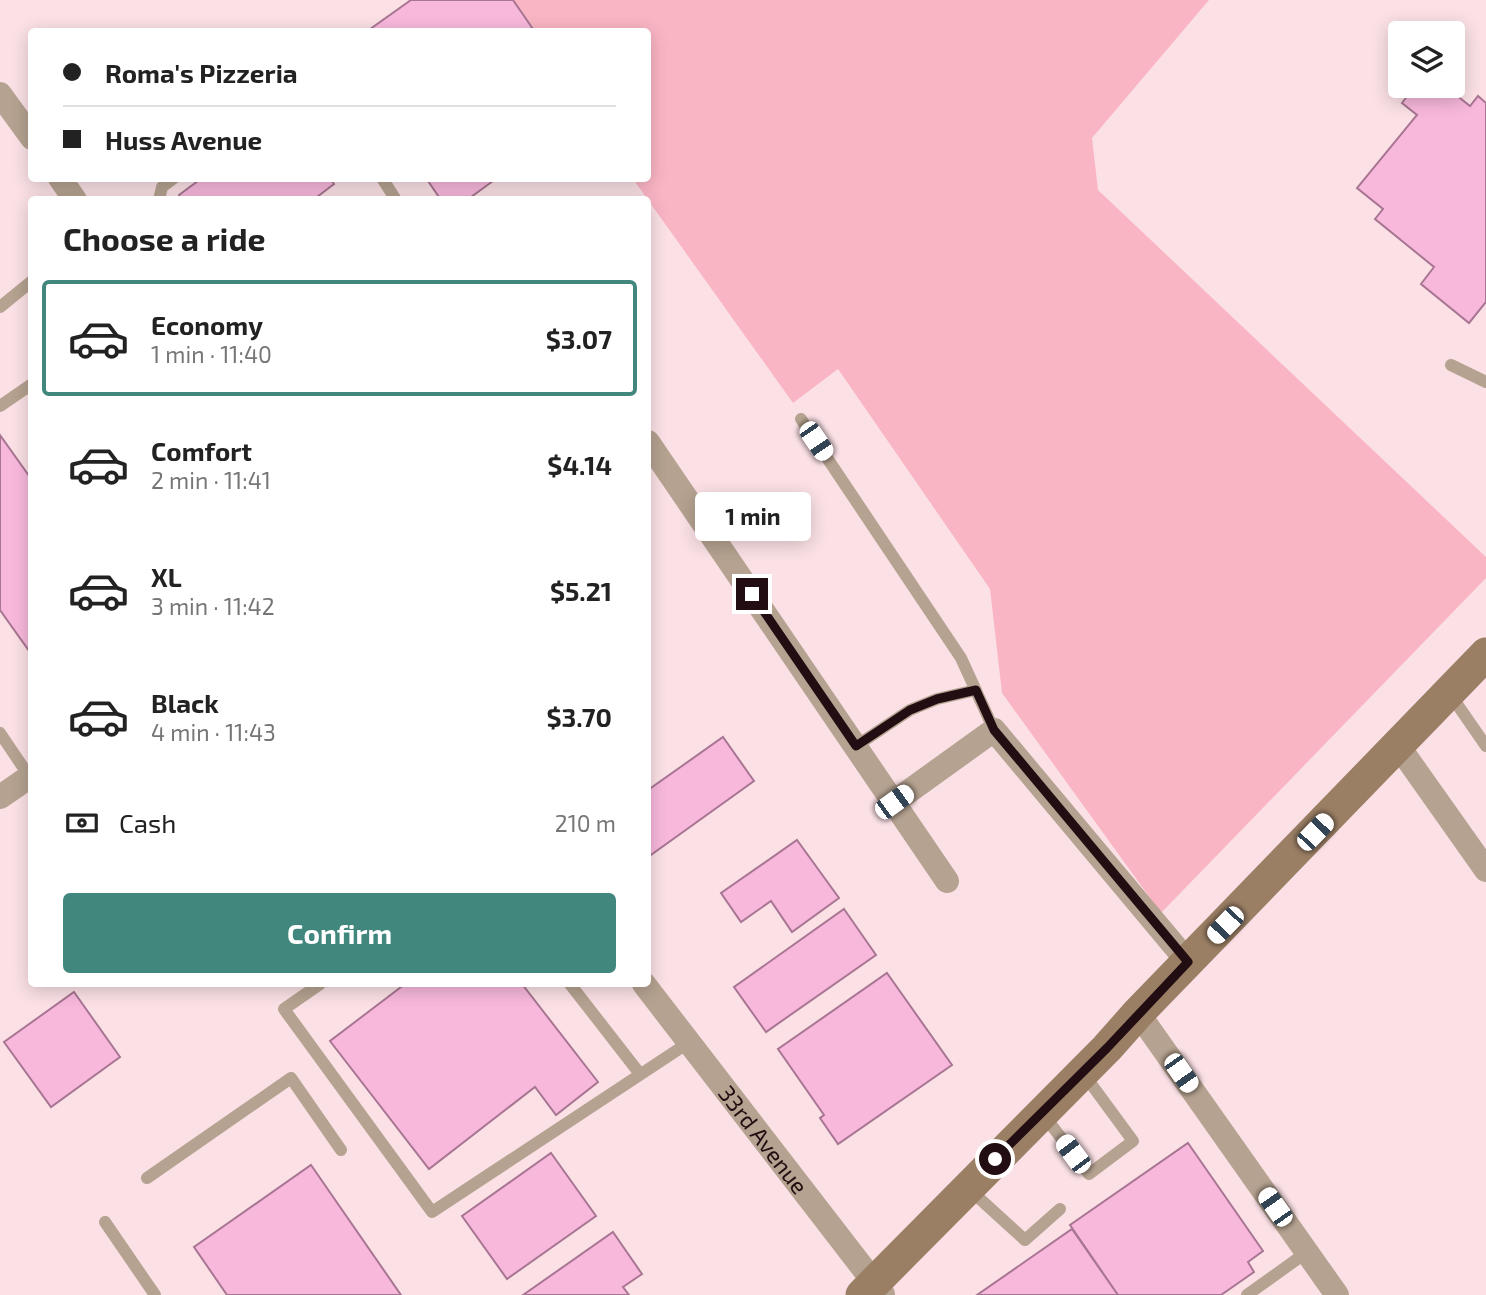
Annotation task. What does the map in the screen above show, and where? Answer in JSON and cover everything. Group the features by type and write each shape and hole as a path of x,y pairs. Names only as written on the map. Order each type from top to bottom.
{"main road":[{"path":"873,1291 968,1187 1399,747 1486,654"}],"street":[{"path":"0,94 28,132"},
{"path":"651,446 947,881"},
{"path":"894,802 994,730 1188,962"},
{"path":"1399,747 1483,860"},
{"path":"0,797 28,777"},
{"name":"33rd Avenue","path":"646,987 873,1291"},
{"path":"1138,1013 1337,1295"}],"lane":[{"path":"160,196 162,187 169,182"},
{"path":"0,307 28,284"},
{"path":"1451,365 1486,382"},
{"path":"0,406 28,387"},
{"path":"801,419 961,658 994,730"},
{"path":"856,746 910,710 937,699 976,690"},
{"path":"1450,693 1486,746"},
{"path":"0,733 28,773"},
{"path":"316,987 284,1009 432,1212 688,1043"},
{"path":"572,987 640,1074"},
{"path":"1042,1113 1089,1174 1133,1141 1082,1073"},
{"path":"147,1178 291,1077 341,1150"},
{"path":"968,1187 1025,1240 1060,1209"},
{"path":"105,1222 155,1295"},
{"path":"1247,1295 1307,1252"}],"shaded area":[{"path":"507,0 1209,0 1092,138 1098,190 1486,557 1486,578 1161,913 1002,693 990,589 838,369 793,403 651,204 651,196 645,196 635,182 651,182 651,28 527,28"}],"building":[{"path":"411,0 513,0 532,28 372,28"},
{"path":"1478,96 1486,103 1486,302 1469,323 1421,284 1434,267 1375,219 1383,209 1357,188 1417,115 1402,103 1406,98 1460,98 1470,106"},
{"path":"197,182 334,184 318,196 179,195"},
{"path":"429,182 492,182 472,196 438,196"},
{"path":"0,435 28,474 28,649 0,610"},
{"path":"723,737 754,781 651,855 651,788"},
{"path":"797,840 839,898 792,932 771,901 741,922 721,893"},
{"path":"844,909 876,955 766,1032 734,987"},
{"path":"887,973 952,1065 838,1144 820,1118 824,1115 778,1049"},
{"path":"401,987 524,987 598,1082 556,1115 535,1087 429,1169 330,1041"},
{"path":"74,992 120,1057 51,1107 4,1042"},
{"path":"1188,1143 1263,1251 1248,1262 1254,1272 1221,1295 1118,1295 1070,1225"},
{"path":"551,1153 596,1216 507,1279 462,1216"},
{"path":"311,1165 401,1295 227,1295 194,1247"},
{"path":"1072,1229 1118,1295 977,1295"},
{"path":"613,1232 642,1274 623,1287 629,1295 523,1295"}],"route":[{"path":"752,594 856,746 910,710 937,699 976,690 994,730 1188,962 1107,1048 995,1159"}]}
